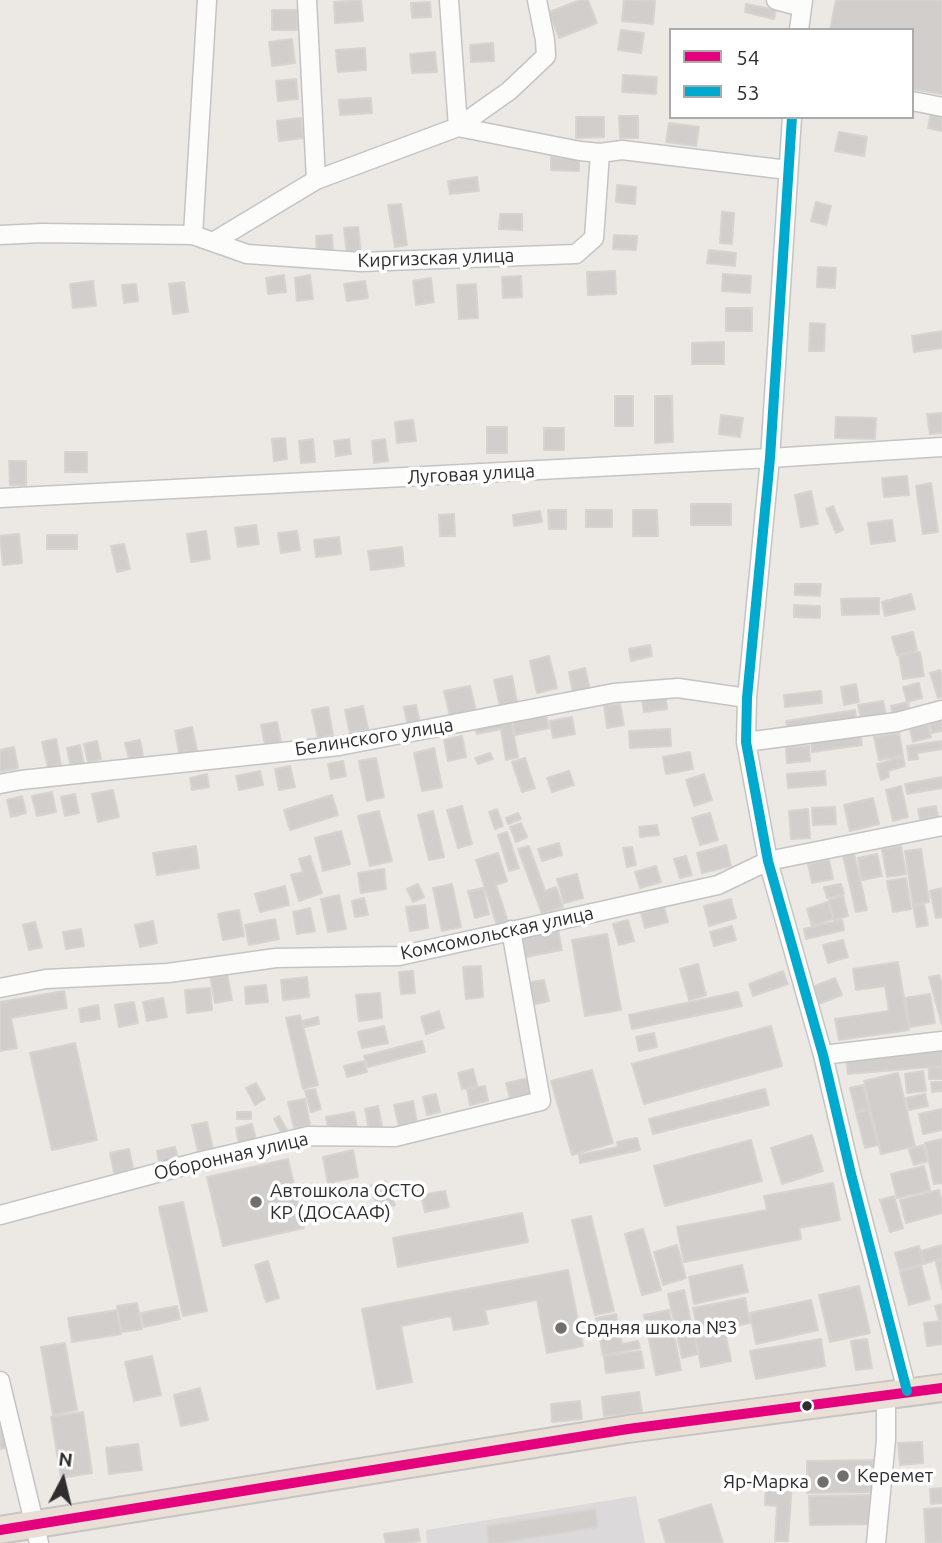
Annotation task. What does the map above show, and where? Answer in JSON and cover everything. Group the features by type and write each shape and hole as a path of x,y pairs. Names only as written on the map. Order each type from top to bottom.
{"highway":[{"path":"0,1530 37,1534 628,1429 942,1388"}],"street":[{"path":"193,234 207,0"},
{"path":"307,0 316,180"},
{"path":"449,0 458,127"},
{"path":"213,242 316,180 458,127 509,91 547,56 537,0"},
{"path":"776,0 802,4 799,28"},
{"path":"914,101 942,107"},
{"path":"792,119 770,458 747,698 746,741 768,862 823,1055 897,1393 886,1440 876,1543"},
{"path":"458,127 600,153 622,150 788,170"},
{"name":"Киргизская улица","path":"0,235 193,234 247,254 361,262 576,254 594,238 600,153"},
{"name":"Луговая улица","path":"0,498 942,447"},
{"name":"Белинского улица","path":"0,784 21,779 340,746 614,693 678,688 747,698"},
{"path":"746,741 897,722 942,710"},
{"name":"Комсомольская улица","path":"0,988 46,979 168,973 276,958 399,956 718,885 768,862 942,826"},
{"name":"Оборонная улица","path":"0,1215 198,1162 308,1136 395,1137 541,1101 511,930"},
{"path":"823,1055 942,1041"},
{"path":"0,1381 37,1534"}],"shaded area":[{"path":"636,1496 645,1543 427,1543 426,1530"}],"building":[{"path":"361,0 363,21 335,23 334,2"},
{"path":"580,0 588,0 597,23 559,38 549,12"},
{"path":"624,0 655,1 653,24 622,21"},
{"path":"836,0 942,0 942,94 914,89 914,28 830,28"},
{"path":"430,2 431,17 412,18 411,3"},
{"path":"746,4 776,10 774,19 745,12"},
{"path":"272,10 297,10 297,30 272,30"},
{"path":"621,30 644,33 641,53 618,50"},
{"path":"292,39 295,63 272,66 269,42"},
{"path":"493,43 494,61 471,62 470,45"},
{"path":"365,48 366,70 338,72 336,50"},
{"path":"435,52 437,72 412,73 410,54"},
{"path":"623,75 657,77 656,94 622,92"},
{"path":"296,79 298,99 278,101 276,81"},
{"path":"371,98 372,113 340,115 339,100"},
{"path":"931,112 942,114 942,131 928,128"},
{"path":"619,116 638,116 638,138 620,138"},
{"path":"576,117 604,117 604,137 576,138"},
{"path":"301,118 303,138 279,141 277,121"},
{"path":"669,123 699,127 696,146 666,142"},
{"path":"839,132 867,137 864,156 835,151"},
{"path":"551,157 579,158 579,171 551,170"},
{"path":"477,177 479,191 450,194 448,181"},
{"path":"617,185 636,187 635,204 616,202"},
{"path":"816,202 831,206 826,225 811,221"},
{"path":"401,204 407,245 395,247 388,205"},
{"path":"722,212 734,213 732,244 720,243"},
{"path":"500,214 522,214 522,230 499,229"},
{"path":"358,227 361,253 347,255 344,228"},
{"path":"332,235 333,254 317,255 316,236"},
{"path":"614,235 637,236 636,250 613,249"},
{"path":"709,250 736,253 735,266 707,263"},
{"path":"818,267 836,268 835,288 817,287"},
{"path":"615,271 616,294 588,295 587,272"},
{"path":"723,274 751,276 750,293 722,291"},
{"path":"284,275 286,292 268,294 266,278"},
{"path":"310,275 313,299 297,301 295,278"},
{"path":"521,276 522,297 503,298 502,277"},
{"path":"431,278 434,302 416,305 413,281"},
{"path":"93,281 96,306 73,308 70,284"},
{"path":"365,281 368,298 347,301 344,284"},
{"path":"184,282 188,312 173,314 169,284"},
{"path":"136,284 138,301 124,303 122,285"},
{"path":"476,284 478,318 459,319 457,285"},
{"path":"726,308 752,308 752,331 726,331"},
{"path":"810,323 825,324 824,351 809,351"},
{"path":"942,331 942,348 914,352 912,336"},
{"path":"724,342 724,364 692,364 692,343"},
{"path":"615,396 633,396 633,426 615,426"},
{"path":"655,396 672,396 673,442 655,443"},
{"path":"942,413 942,433 930,434 927,414"},
{"path":"721,415 743,418 740,437 719,434"},
{"path":"836,417 876,418 875,439 835,438"},
{"path":"413,420 416,441 397,443 395,422"},
{"path":"487,427 507,427 507,453 487,453"},
{"path":"544,428 564,428 564,450 544,450"},
{"path":"285,438 287,459 274,461 272,439"},
{"path":"313,439 315,462 301,463 299,441"},
{"path":"349,439 351,454 336,456 334,441"},
{"path":"385,439 388,461 374,463 372,441"},
{"path":"65,452 87,452 87,472 65,472"},
{"path":"9,461 26,461 26,485 10,485"},
{"path":"907,476 909,495 884,497 882,478"},
{"path":"931,483 938,532 923,534 916,486"},
{"path":"811,491 818,524 801,527 795,495"},
{"path":"691,504 731,504 731,525 691,525"},
{"path":"833,506 843,530 836,533 826,509"},
{"path":"548,510 566,510 566,529 549,529"},
{"path":"586,510 612,510 612,527 586,527"},
{"path":"633,510 657,510 658,536 633,536"},
{"path":"540,511 542,522 514,526 513,515"},
{"path":"454,514 455,536 440,536 439,515"},
{"path":"892,520 895,541 871,544 868,523"},
{"path":"256,525 259,544 238,547 235,528"},
{"path":"206,531 210,559 191,562 187,534"},
{"path":"297,531 300,550 281,553 278,533"},
{"path":"19,534 22,563 3,565 0,536"},
{"path":"47,535 77,535 77,549 47,549"},
{"path":"339,537 341,554 316,557 314,540"},
{"path":"124,544 130,569 117,572 111,546"},
{"path":"402,547 404,566 371,570 368,551"},
{"path":"795,584 821,584 820,596 795,595"},
{"path":"911,594 915,609 885,616 882,602"},
{"path":"879,598 879,614 842,615 841,599"},
{"path":"794,605 820,606 820,618 794,617"},
{"path":"913,632 917,650 897,655 892,637"},
{"path":"650,645 652,656 631,661 629,649"},
{"path":"920,652 924,676 903,679 899,655"},
{"path":"549,656 557,688 537,693 530,661"},
{"path":"585,668 590,690 573,693 569,672"},
{"path":"940,670 942,697 938,698 930,673"},
{"path":"512,676 517,702 500,706 494,680"},
{"path":"919,683 922,698 907,702 903,687"},
{"path":"856,684 859,702 844,705 841,687"},
{"path":"470,686 476,711 450,716 444,691"},
{"path":"821,691 822,703 785,707 784,695"},
{"path":"665,695 667,709 644,712 642,699"},
{"path":"883,701 887,719 862,723 858,705"},
{"path":"908,702 910,714 893,717 891,706"},
{"path":"620,704 624,725 607,728 604,706"},
{"path":"416,705 420,723 408,726 404,707"},
{"path":"363,706 368,729 350,733 345,710"},
{"path":"328,707 333,735 318,738 312,710"},
{"path":"855,710 857,724 788,735 786,721"},
{"path":"546,716 549,728 515,735 512,722"},
{"path":"572,717 575,734 553,738 550,721"},
{"path":"942,717 942,731 932,733 929,721"},
{"path":"511,721 518,757 506,760 501,729 477,734 475,727"},
{"path":"277,722 281,742 265,745 261,725"},
{"path":"928,724 931,737 913,742 910,729"},
{"path":"192,727 198,754 180,757 175,731"},
{"path":"670,729 671,746 630,748 629,731"},
{"path":"860,733 862,745 812,752 811,740"},
{"path":"899,733 903,756 879,760 874,737"},
{"path":"462,736 466,757 448,761 444,740"},
{"path":"56,739 61,765 48,768 42,742"},
{"path":"140,740 143,756 129,759 125,743"},
{"path":"97,741 101,759 88,762 84,744"},
{"path":"941,741 942,749 917,753 918,759 909,760 907,746"},
{"path":"80,745 84,765 71,767 67,748"},
{"path":"809,746 810,761 787,763 786,747"},
{"path":"14,747 18,768 0,772 0,750"},
{"path":"434,748 442,787 422,791 414,753"},
{"path":"690,752 693,769 666,774 663,757"},
{"path":"490,753 493,759 478,764 475,758"},
{"path":"903,757 905,766 888,771 889,777 881,780 877,764"},
{"path":"376,758 384,797 367,801 359,761"},
{"path":"525,758 535,788 522,792 512,762"},
{"path":"343,761 346,776 331,779 328,764"},
{"path":"290,766 295,787 279,790 275,769"},
{"path":"260,771 263,785 239,790 236,776"},
{"path":"569,771 574,785 552,792 547,778"},
{"path":"825,771 826,785 788,788 787,774"},
{"path":"207,774 209,787 192,790 190,778"},
{"path":"704,774 712,800 694,806 686,780"},
{"path":"942,777 942,788 907,794 905,784"},
{"path":"901,786 908,817 893,821 886,790"},
{"path":"113,790 119,817 98,822 92,794"},
{"path":"52,792 56,812 37,816 32,796"},
{"path":"75,794 79,813 65,816 61,797"},
{"path":"332,795 338,815 290,830 284,810"},
{"path":"22,796 26,813 11,817 7,800"},
{"path":"873,798 879,824 850,831 844,805"},
{"path":"462,806 472,844 458,848 447,810"},
{"path":"936,806 938,816 920,819 918,809"},
{"path":"835,807 836,824 813,825 812,808"},
{"path":"497,809 503,826 495,829 489,812"},
{"path":"808,809 810,838 791,839 789,811"},
{"path":"379,811 392,861 370,866 358,816"},
{"path":"433,811 444,857 429,860 418,815"},
{"path":"518,813 521,819 508,824 506,818"},
{"path":"710,813 718,840 700,845 692,818"},
{"path":"521,823 527,837 516,842 510,827"},
{"path":"657,825 659,835 640,837 639,827"},
{"path":"341,831 350,864 323,871 315,838"},
{"path":"507,832 519,868 509,871 498,835"},
{"path":"559,843 562,855 542,861 538,849"},
{"path":"726,845 731,866 702,873 697,853"},
{"path":"196,846 199,868 157,875 153,853"},
{"path":"529,846 545,891 556,887 563,907 542,914 518,849"},
{"path":"901,846 906,874 887,877 882,849"},
{"path":"632,847 636,865 627,867 623,848"},
{"path":"853,849 867,910 856,912 842,852"},
{"path":"921,849 929,902 913,905 905,851"},
{"path":"498,853 507,881 496,885 508,922 497,926 476,860"},
{"path":"877,854 882,876 862,880 858,858"},
{"path":"310,856 322,893 299,901 291,875 303,872 299,859"},
{"path":"686,856 692,875 680,878 674,859"},
{"path":"829,860 833,879 812,883 808,864"},
{"path":"656,866 661,882 640,888 635,872"},
{"path":"384,869 386,889 361,893 358,873"},
{"path":"577,874 583,898 564,903 557,879"},
{"path":"906,878 911,909 893,912 887,881"},
{"path":"418,884 424,897 413,902 407,889"},
{"path":"452,884 461,927 442,931 433,888"},
{"path":"841,884 844,894 827,898 824,887"},
{"path":"285,886 289,905 260,912 255,894"},
{"path":"483,888 489,914 475,918 468,891"},
{"path":"942,888 942,917 936,918 930,891"},
{"path":"339,895 346,929 328,932 321,899"},
{"path":"843,896 848,916 834,920 829,900"},
{"path":"364,898 368,915 355,917 352,901"},
{"path":"731,899 736,918 709,926 704,906"},
{"path":"828,902 833,919 812,926 807,909"},
{"path":"924,904 928,925 917,927 913,906"},
{"path":"425,905 428,928 410,931 406,907"},
{"path":"664,907 668,922 645,928 641,913"},
{"path":"310,908 315,931 297,934 293,912"},
{"path":"239,910 244,936 223,940 218,914"},
{"path":"275,919 279,939 249,945 245,925"},
{"path":"628,920 634,941 619,945 613,924"},
{"path":"842,920 844,930 806,939 804,929"},
{"path":"153,921 157,943 140,947 135,925"},
{"path":"35,922 42,947 29,950 23,925"},
{"path":"732,926 736,940 714,946 710,932"},
{"path":"81,929 84,946 66,949 63,932"},
{"path":"558,930 562,950 521,958 517,938"},
{"path":"607,934 621,1010 585,1016 572,940"},
{"path":"843,940 848,957 828,963 823,945"},
{"path":"898,962 909,1030 839,1040 835,1019 889,1011 885,986 856,990 853,969"},
{"path":"698,964 706,995 689,1000 680,969"},
{"path":"481,966 483,997 466,999 463,967"},
{"path":"413,971 415,993 401,994 399,972"},
{"path":"783,971 788,984 753,996 749,984"},
{"path":"227,973 232,1000 215,1003 210,976"},
{"path":"939,975 942,984 942,1025 929,977"},
{"path":"307,977 309,997 283,1000 281,980"},
{"path":"835,978 842,995 816,1005 810,988"},
{"path":"544,980 549,1001 532,1005 527,983"},
{"path":"266,985 268,1002 246,1004 245,987"},
{"path":"210,988 212,1010 187,1013 185,990"},
{"path":"64,991 67,1008 11,1018 17,1048 0,1051 0,1002"},
{"path":"738,992 742,1006 632,1029 629,1015"},
{"path":"380,993 382,1018 359,1021 356,995"},
{"path":"930,994 935,1023 910,1027 905,998"},
{"path":"163,998 167,1017 147,1021 143,1002"},
{"path":"134,1002 138,1023 119,1027 115,1005"},
{"path":"98,1005 100,1019 81,1022 79,1009"},
{"path":"439,1011 444,1028 426,1034 421,1017"},
{"path":"300,1015 318,1085 303,1089 286,1018"},
{"path":"318,1017 319,1024 305,1027 303,1021"},
{"path":"384,1026 388,1043 362,1048 358,1032"},
{"path":"771,1026 782,1066 644,1104 632,1064"},
{"path":"654,1033 657,1047 639,1051 636,1037"},
{"path":"422,1041 425,1052 368,1067 364,1056"},
{"path":"75,1043 97,1140 52,1150 30,1053"},
{"path":"942,1050 942,1066 848,1074 846,1059"},
{"path":"364,1061 367,1072 347,1077 344,1066"},
{"path":"942,1067 942,1079 929,1079 929,1068"},
{"path":"473,1069 477,1086 462,1089 458,1073"},
{"path":"592,1070 613,1143 572,1155 551,1081"},
{"path":"923,1071 926,1091 907,1093 905,1074"},
{"path":"898,1073 915,1146 881,1154 864,1081"},
{"path":"529,1078 532,1093 510,1098 506,1083"},
{"path":"931,1082 942,1082 942,1091 932,1092"},
{"path":"256,1083 265,1099 255,1105 246,1088"},
{"path":"863,1085 869,1108 856,1112 850,1088"},
{"path":"485,1086 488,1101 470,1105 467,1089"},
{"path":"315,1089 321,1109 311,1112 305,1091"},
{"path":"765,1089 769,1105 653,1134 649,1119"},
{"path":"436,1094 440,1112 427,1115 423,1097"},
{"path":"925,1094 928,1106 909,1110 906,1098"},
{"path":"305,1099 310,1125 294,1128 288,1102"},
{"path":"413,1101 417,1123 399,1126 394,1105"},
{"path":"378,1106 382,1126 369,1129 365,1109"},
{"path":"942,1109 942,1130 923,1134 919,1114"},
{"path":"869,1110 878,1145 865,1148 856,1113"},
{"path":"237,1112 251,1112 251,1119 237,1119"},
{"path":"354,1112 357,1127 329,1133 326,1117"},
{"path":"279,1116 287,1130 282,1134 274,1119"},
{"path":"207,1122 213,1149 198,1152 192,1125"},
{"path":"252,1124 256,1140 239,1144 236,1128"},
{"path":"812,1135 823,1171 782,1184 771,1148"},
{"path":"637,1138 640,1150 580,1163 579,1155 618,1147 617,1142"},
{"path":"942,1139 942,1183 934,1184 925,1143"},
{"path":"751,1140 762,1181 665,1206 654,1166"},
{"path":"923,1145 928,1161 914,1165 909,1150"},
{"path":"175,1147 179,1162 160,1166 157,1151"},
{"path":"129,1149 134,1173 115,1177 110,1153"},
{"path":"353,1150 358,1177 328,1183 323,1157"},
{"name":"Автошкола ОСТО КР (ДОСААФ)","path":"288,1159 304,1228 223,1246 207,1177"},
{"path":"924,1166 930,1190 897,1198 891,1174"},
{"path":"386,1181 395,1205 379,1211 370,1186"},
{"path":"833,1183 840,1220 799,1228 801,1239 684,1262 677,1227 767,1210 764,1196"},
{"path":"939,1190 942,1213 906,1223 900,1200"},
{"path":"445,1191 449,1207 425,1212 421,1195"},
{"path":"894,1196 903,1228 890,1232 880,1200"},
{"path":"183,1202 207,1311 183,1316 159,1207"},
{"path":"522,1213 528,1242 398,1267 393,1238"},
{"path":"591,1216 614,1311 595,1315 572,1220"},
{"path":"643,1229 661,1290 642,1295 625,1234"},
{"path":"677,1245 686,1278 663,1285 654,1252"},
{"path":"942,1245 942,1258 924,1264 921,1251"},
{"path":"919,1246 923,1264 900,1270 895,1253"},
{"path":"942,1260 942,1289 936,1262"},
{"path":"268,1261 279,1298 266,1302 255,1265"},
{"path":"742,1265 748,1292 694,1304 689,1277"},
{"path":"921,1266 930,1299 909,1305 900,1272"},
{"name":"Срдняя школа №3","path":"568,1270 583,1346 547,1353 537,1300 485,1310 488,1324 454,1330 451,1316 401,1326 412,1382 377,1389 362,1309"},
{"path":"859,1286 870,1333 830,1342 819,1295"},
{"path":"684,1290 698,1354 682,1358 668,1294"},
{"path":"745,1298 750,1323 698,1334 693,1308"},
{"path":"811,1300 818,1330 756,1344 750,1313"},
{"path":"137,1303 142,1329 122,1332 117,1306"},
{"path":"942,1304 942,1320 939,1320 935,1306"},
{"path":"177,1306 180,1319 144,1327 141,1313"},
{"path":"117,1310 121,1334 72,1342 68,1318"},
{"path":"669,1310 681,1370 656,1375 644,1315"},
{"path":"616,1314 622,1344 638,1341 640,1348 603,1355 596,1318"},
{"path":"942,1321 942,1344 927,1346 924,1323"},
{"path":"725,1332 731,1361 701,1367 696,1338"},
{"path":"821,1339 825,1366 756,1379 750,1351"},
{"path":"867,1339 872,1368 856,1370 851,1341"},
{"path":"65,1343 77,1410 53,1415 41,1347"},
{"path":"641,1351 644,1368 606,1373 604,1356"},
{"path":"152,1356 161,1395 134,1401 125,1362"},
{"path":"200,1388 208,1420 181,1426 174,1395"},
{"path":"639,1392 642,1412 604,1416 602,1397"},
{"path":"580,1401 582,1419 552,1422 551,1404"},
{"path":"83,1412 92,1473 61,1478 51,1417"},
{"path":"3,1427 9,1447 0,1449 0,1428"},
{"path":"922,1442 923,1463 900,1465 898,1443"},
{"path":"138,1444 142,1470 109,1474 106,1448"},
{"name":"Керемет","path":"879,1460 880,1492 807,1493 807,1461"},
{"path":"766,1481 792,1483 788,1541 775,1541 777,1506 765,1505"},
{"path":"942,1488 942,1503 931,1504 930,1489"},
{"path":"874,1495 874,1524 810,1525 809,1496"},
{"path":"711,1504 723,1543 666,1543 659,1520"},
{"path":"942,1508 942,1543 926,1543 924,1509"},
{"path":"595,1509 598,1527 489,1543 487,1526"},
{"path":"418,1529 420,1541 386,1543 384,1534"}],"transit line":[{"name":"53","path":"792,119 770,458 747,698 746,742 768,861 823,1055 907,1391"},
{"name":"54","path":"0,1530 628,1429 942,1388"}],"place":[{"name":"Автошкола ОСТО КР (ДОСААФ)","path":"256,1202"},
{"name":"Срдняя школа №3","path":"561,1328"},
{"name":"Керемет","path":"843,1476"},
{"name":"Яр-Марка","path":"823,1482"}]}
